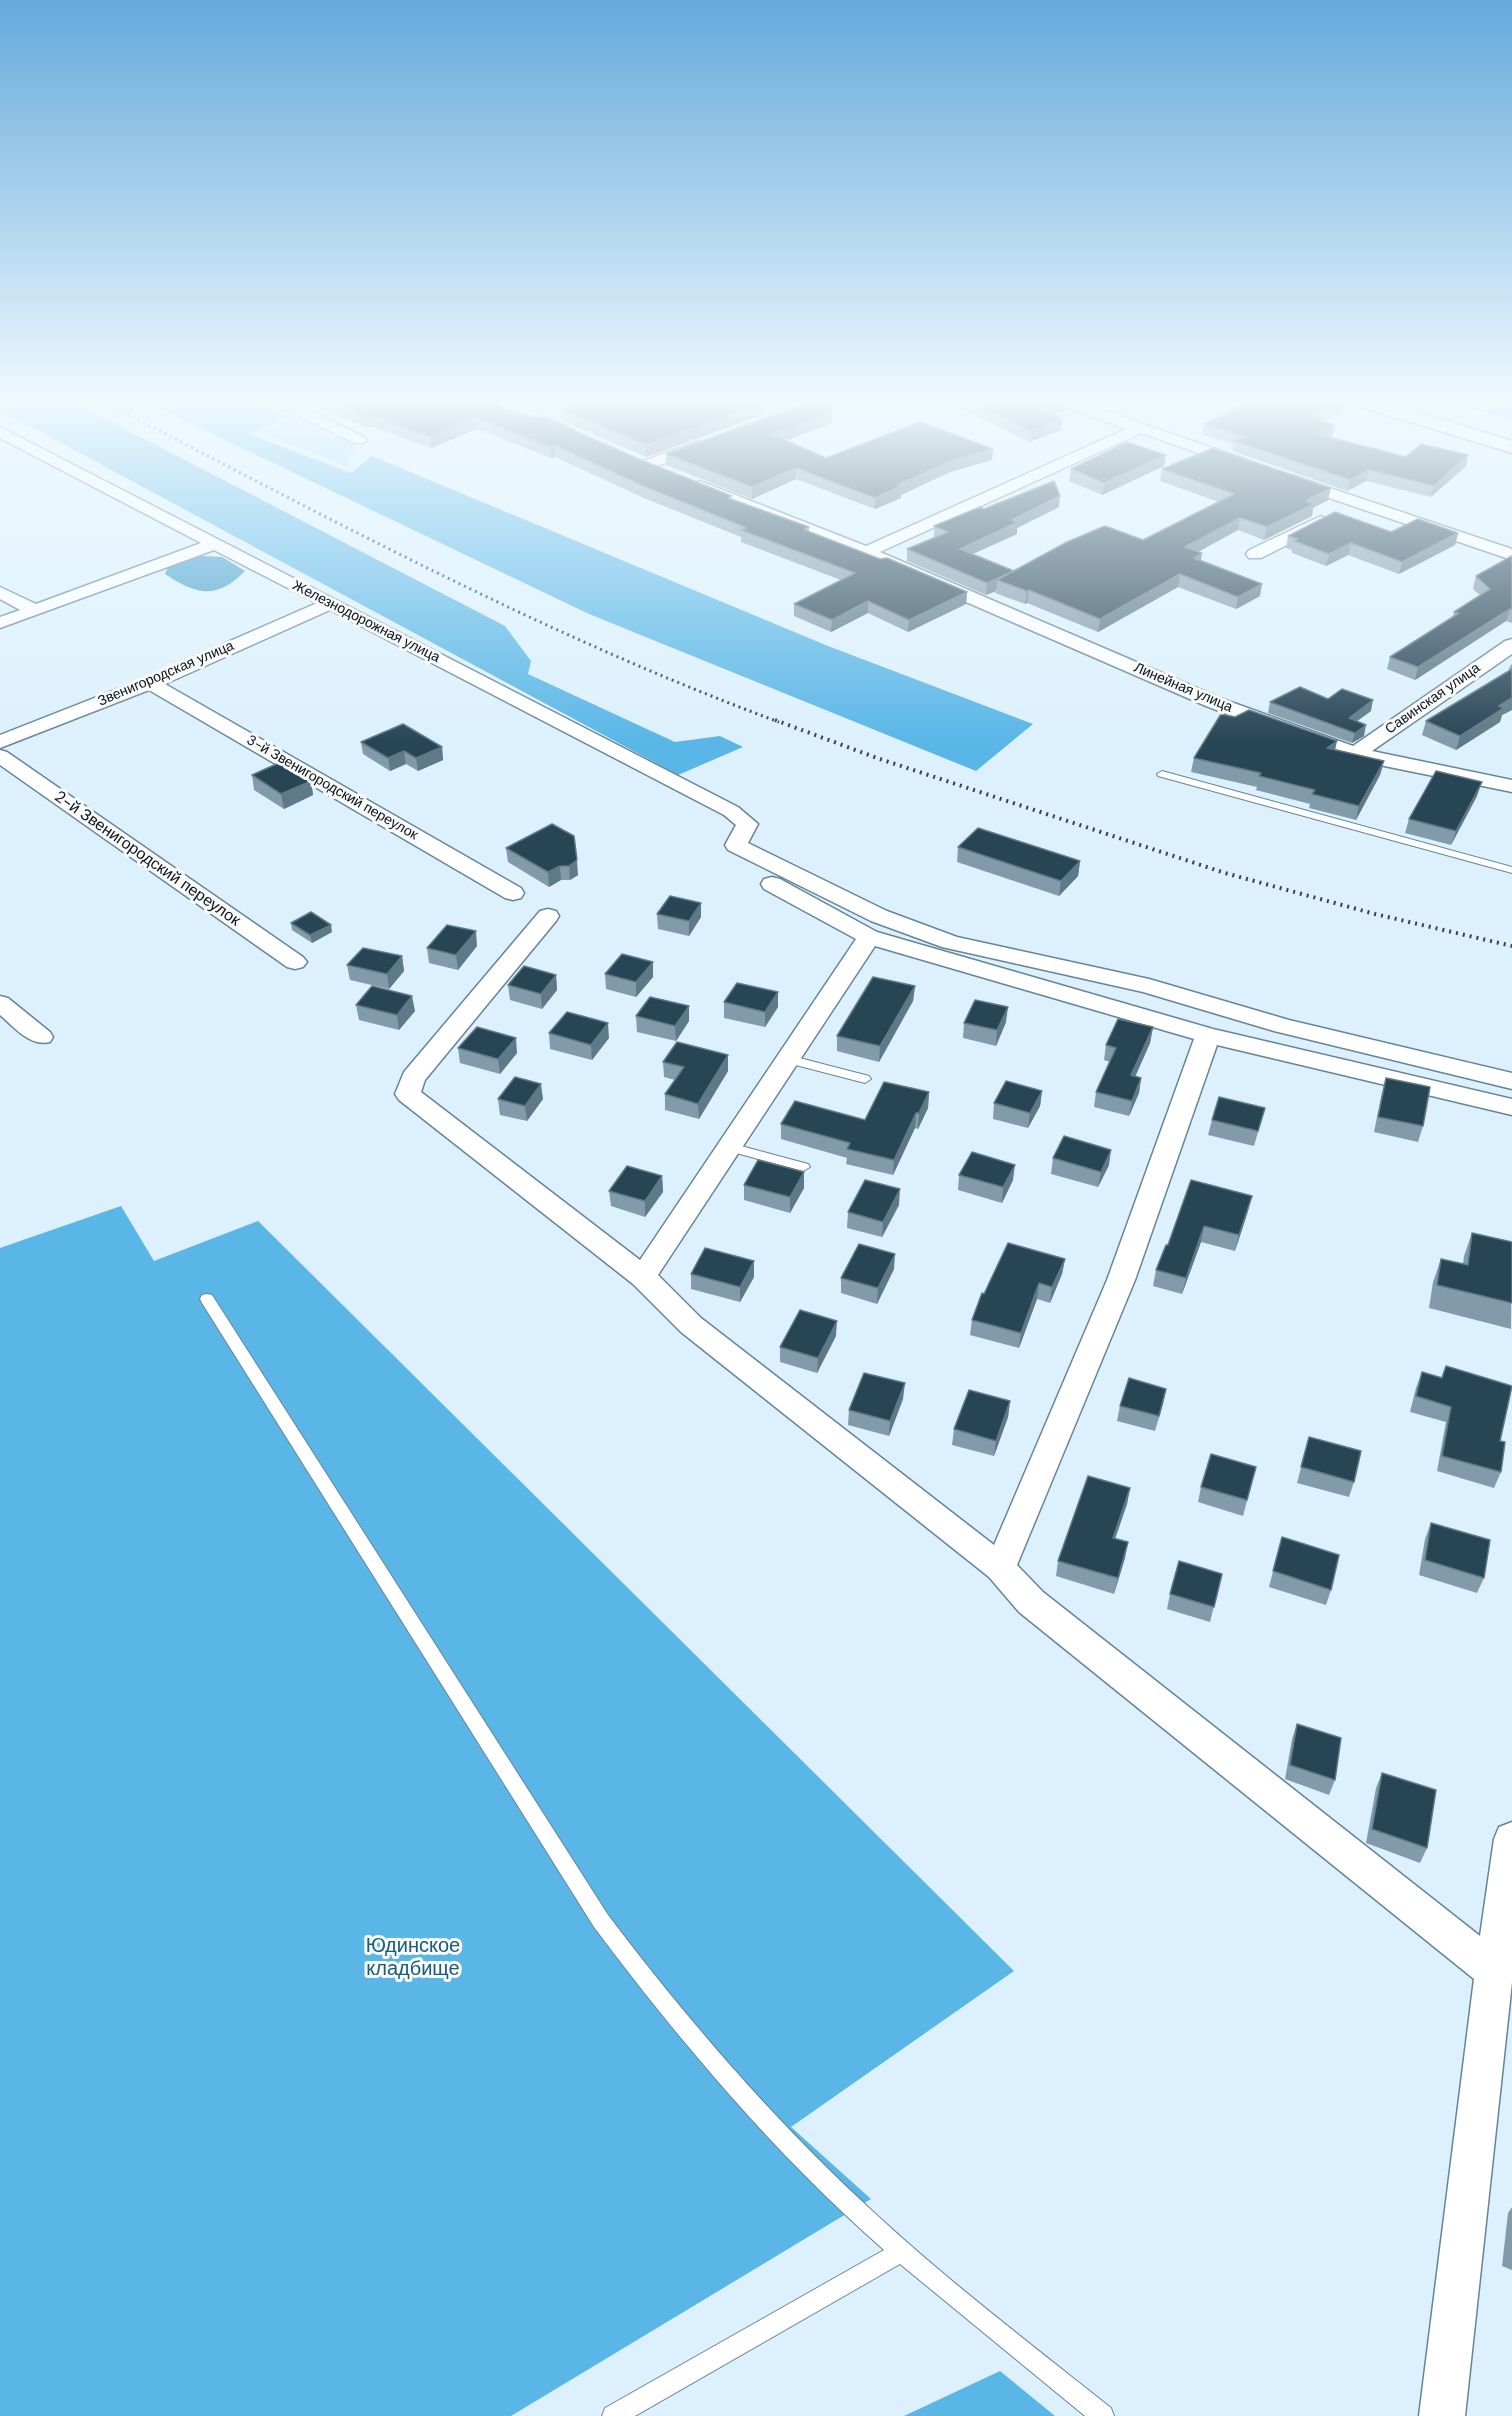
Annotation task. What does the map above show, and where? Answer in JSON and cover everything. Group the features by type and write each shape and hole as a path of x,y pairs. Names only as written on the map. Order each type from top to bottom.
{"street":[{"name":"Железнодорожная улица","path":"163,516 731,812 747,824 736,845 879,916 950,942 1149,986 1283,1026 1512,1081"},
{"name":"Линейная улица","path":"774,516 866,552 1213,702 1355,754 1512,786"},
{"path":"866,552 946,516"},
{"path":"1255,554 1330,516"},
{"path":"1397,516 1512,555"},
{"path":"0,623 216,543"},
{"path":"0,592 34,610"},
{"name":"Звенигородская улица","path":"0,742 150,683 330,604"},
{"name":"Савинская улица","path":"1355,754 1512,645"},
{"name":"3-й Звенигородский переулок","path":"150,683 513,893"},
{"name":"2-й Звенигородский переулок","path":"0,756 295,962"},
{"path":"752,873 869,938 1208,1035 1512,1107"},
{"path":"548,916 413,1078 408,1094 643,1277 691,1325 1000,1568 1031,1602 1494,1971"},
{"path":"643,1277 869,938"},
{"path":"0,1003 41,1037"},
{"path":"1000,1568 1121,1280 1208,1035"},
{"path":"1442,2416 1494,1971 1512,1839"}],"lane":[{"path":"1162,774 1512,870"},
{"path":"788,1059 865,1079"},
{"path":"729,1147 803,1167"},
{"path":"207,1299 601,1921 643,1978 749,2102 858,2212 961,2301 1103,2416"},
{"path":"613,2416 902,2251"}],"green space":[{"path":"196,516 292,516 505,626 531,661 528,674 675,742 720,736 743,747 678,775"},
{"path":"384,516 515,516 828,646 1033,724 976,771 589,614"},
{"name":"Юдинское кладбище","path":"121,1206 154,1261 258,1221 1014,1971 791,2127 871,2199 511,2416 0,2416 0,1248"},
{"path":"1000,2371 1055,2416 904,2416"}],"shaded area":[{"path":"202,556 222,557 245,571 225,587 206,591 187,586 165,574 168,567"}],"building":[{"path":"717,516 778,516 809,527 804,529 810,532 880,559 887,558 967,592 909,620 868,601 832,620 794,604 855,573 741,530 747,528"},
{"path":"959,516 1021,516 1012,520 1018,522 960,549 1014,571 987,583 907,549 948,532 934,526"},
{"path":"1191,516 1290,516 1267,527 1240,518 1185,547 1202,553 1194,558 1262,584 1238,597 1180,574 1100,619 1029,590 997,580 1067,542 1105,526 1143,540"},
{"path":"1328,516 1345,516 1391,532 1418,519 1458,533 1402,562 1351,543 1329,554 1294,541 1298,539 1288,536"},
{"path":"1512,556 1512,609 1418,667 1390,657 1459,613 1454,612 1490,589 1476,576"},
{"path":"1512,669 1512,698 1499,706 1504,708 1460,736 1426,721"},
{"path":"1300,687 1328,699 1342,689 1373,700 1349,718 1366,725 1355,733 1270,702"},
{"path":"1249,710 1337,741 1327,748 1384,761 1359,806 1312,794 1315,790 1259,776 1261,773 1194,758 1221,714 1235,717"},
{"path":"403,724 442,747 416,758 404,751 388,758 361,742"},
{"path":"281,762 311,781 281,794 252,775"},
{"path":"1436,771 1482,782 1456,831 1409,819"},
{"path":"552,824 574,836 577,860 569,866 560,866 548,872 506,848"},
{"path":"978,828 1080,861 1061,881 958,847"},
{"path":"670,896 701,903 689,921 657,914"},
{"path":"311,912 331,925 310,935 291,923"},
{"path":"447,925 476,931 456,955 427,948"},
{"path":"363,948 402,956 387,974 347,965"},
{"path":"622,954 653,962 636,982 605,974"},
{"path":"524,966 556,975 541,994 508,985"},
{"path":"873,977 915,986 880,1046 837,1036"},
{"path":"737,983 778,992 765,1012 724,1002"},
{"path":"372,986 412,996 397,1015 356,1005"},
{"path":"650,997 689,1006 675,1026 636,1016"},
{"path":"975,1000 1008,1007 997,1030 964,1023"},
{"path":"567,1012 608,1023 591,1045 549,1033"},
{"path":"1118,1019 1153,1027 1131,1075 1141,1078 1132,1101 1096,1092 1116,1048 1106,1045"},
{"path":"477,1027 516,1038 498,1059 458,1048"},
{"path":"677,1042 728,1055 698,1104 665,1094 684,1067 663,1062"},
{"path":"515,1077 541,1084 525,1106 498,1099"},
{"path":"1386,1078 1430,1087 1423,1126 1378,1117"},
{"path":"1006,1081 1042,1091 1030,1113 994,1103"},
{"path":"884,1082 929,1092 919,1113 916,1113 894,1160 847,1149 850,1143 781,1124 795,1101 865,1120"},
{"path":"1219,1097 1265,1108 1258,1131 1212,1120"},
{"path":"1064,1136 1111,1150 1101,1172 1053,1158"},
{"path":"972,1152 1015,1165 1003,1187 959,1175"},
{"path":"758,1160 804,1172 790,1197 744,1185"},
{"path":"627,1166 662,1176 645,1201 609,1191"},
{"path":"865,1180 900,1189 883,1222 848,1212"},
{"path":"1191,1180 1252,1196 1239,1235 1204,1226 1186,1278 1156,1270 1166,1245 1168,1245"},
{"path":"1472,1233 1512,1242 1512,1303 1437,1285 1441,1259 1468,1265"},
{"path":"1008,1243 1065,1259 1052,1287 1039,1283 1021,1333 972,1320 982,1293 984,1294"},
{"path":"859,1244 895,1254 878,1288 841,1278"},
{"path":"705,1248 754,1261 740,1287 691,1274"},
{"path":"800,1310 837,1321 818,1358 780,1347"},
{"path":"1446,1366 1512,1386 1500,1441 1505,1442 1501,1472 1442,1456 1451,1407 1416,1396 1422,1372 1442,1378"},
{"path":"864,1373 905,1383 890,1421 849,1410"},
{"path":"1129,1378 1166,1389 1159,1416 1120,1406"},
{"path":"969,1390 1010,1401 996,1441 954,1429"},
{"path":"1309,1437 1361,1451 1354,1482 1301,1467"},
{"path":"1211,1454 1256,1467 1247,1500 1201,1487"},
{"path":"1088,1476 1130,1488 1113,1538 1128,1542 1118,1578 1058,1561"},
{"path":"1431,1523 1490,1540 1484,1578 1425,1560"},
{"path":"1282,1537 1339,1555 1331,1590 1273,1571"},
{"path":"1179,1561 1222,1574 1214,1607 1170,1594"},
{"path":"1297,1724 1341,1738 1335,1780 1290,1765"},
{"path":"1382,1773 1436,1790 1427,1848 1372,1829"}],"railway":[{"path":"324,516 438,573 606,652 779,722"},
{"path":"775,720 877,758 1225,873 1375,914 1512,946"}]}
